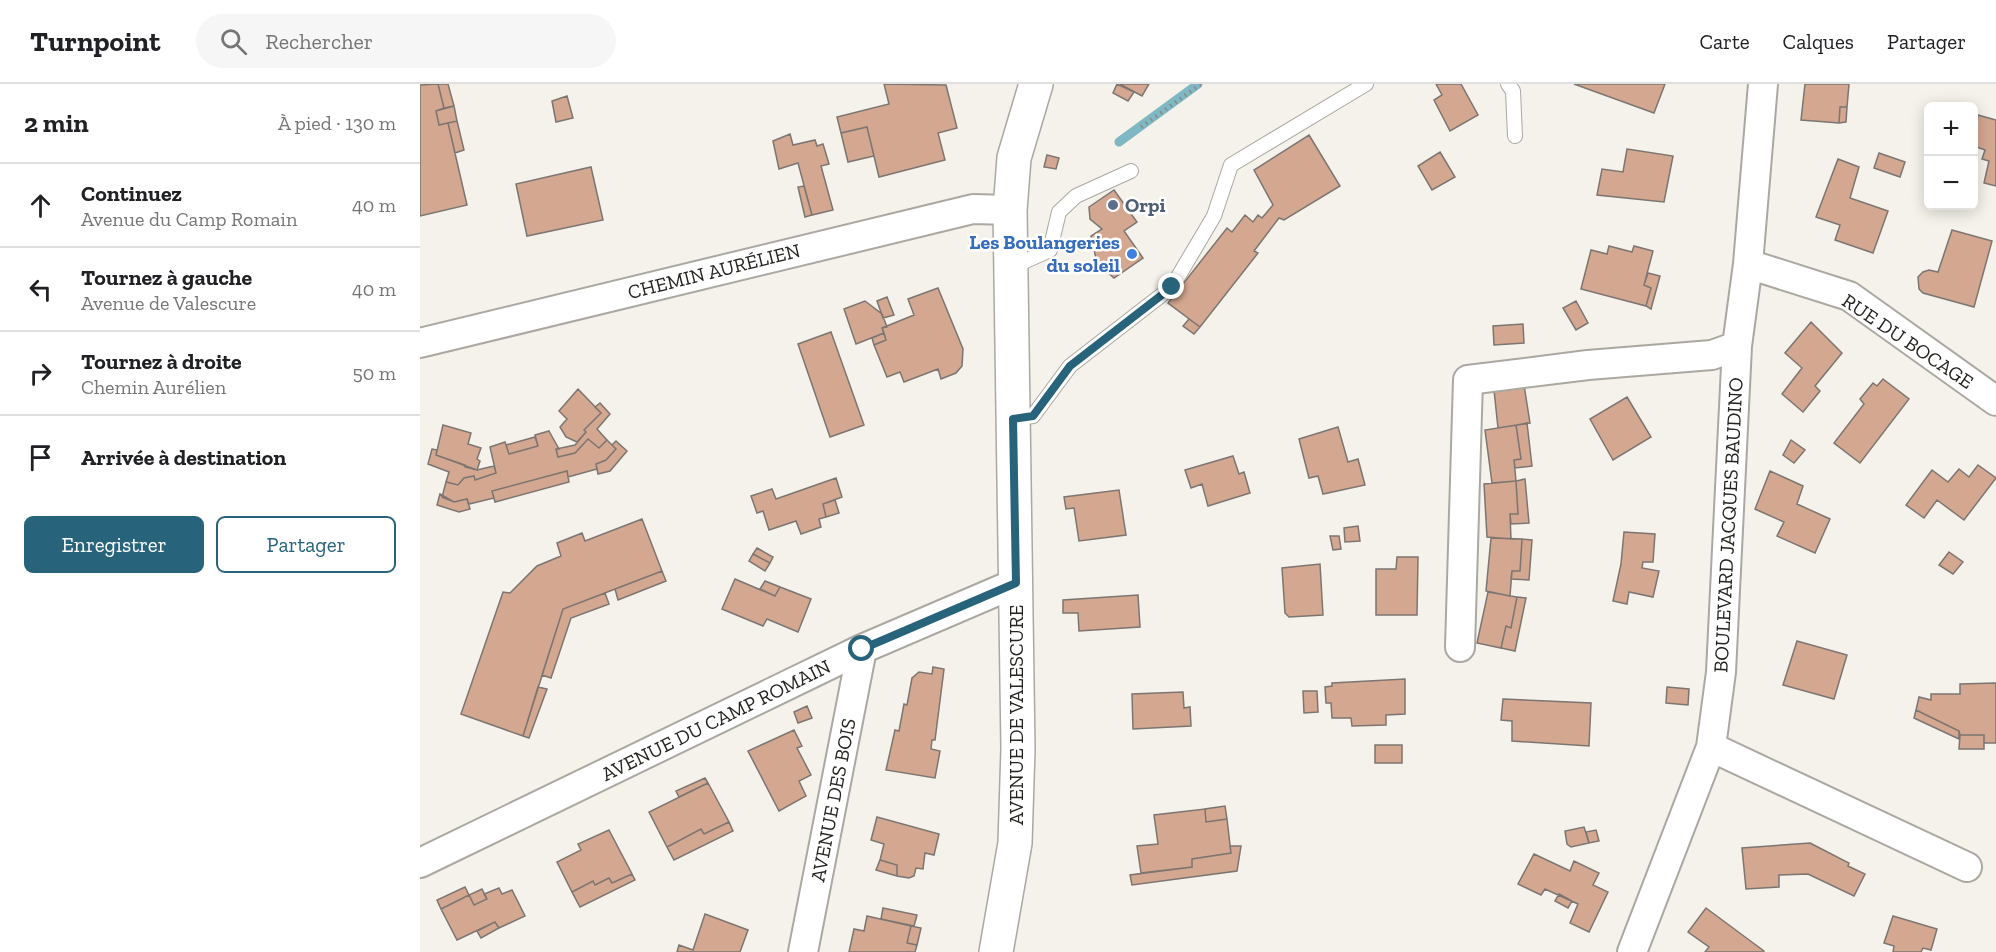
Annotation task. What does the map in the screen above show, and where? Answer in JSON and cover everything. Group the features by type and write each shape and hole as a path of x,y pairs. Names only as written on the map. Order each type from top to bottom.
{"main road":[{"name":"AVENUE DE VALESCURE","path":"996,952 1015,843 1018,749 1010,210 1014,158 1036,84"}],"street":[{"name":"BOULEVARD JACQUES BAUDINO","path":"1632,952 1711,747 1721,672 1737,346 1748,264 1763,84"},
{"name":"CHEMIN AURÉLIEN","path":"420,343 973,209 1010,210"},
{"name":"RUE DU BOCAGE","path":"1748,264 1849,296 1996,401"},
{"path":"1460,647 1468,380 1588,365 1712,355 1737,346"},
{"name":"AVENUE DU CAMP ROMAIN","path":"420,863 862,649 1016,583"},
{"name":"AVENUE DES BOIS","path":"803,952 862,649"},
{"path":"1711,747 1967,867"}],"lane":[{"path":"1013,419 1033,416 1070,366 1172,287 1214,216 1231,165 1366,84"},
{"path":"1508,84 1513,91 1515,136"},
{"path":"1010,268 1050,250 1059,213 1076,196 1131,171"}],"path":[{"path":"1141,127 1202,84"}],"building":[{"path":"438,84 444,108 436,111 439,125 448,123 467,205 420,216 420,85"},
{"path":"438,84 448,84 454,106 444,108"},
{"path":"884,84 946,85 957,128 938,133 945,160 879,177 867,127 841,133 837,117 889,104"},
{"path":"1117,84 1134,92 1128,101 1113,93"},
{"path":"1120,84 1149,84 1142,96"},
{"path":"1436,84 1461,84 1478,115 1450,131 1434,100 1442,95"},
{"path":"1574,84 1665,84 1654,113"},
{"path":"1805,84 1849,84 1847,107 1840,107 1839,123 1801,120"},
{"path":"567,96 573,118 556,122 552,101"},
{"path":"454,106 457,121 439,125 436,111"},
{"path":"1840,107 1847,107 1846,122 1839,123"},
{"path":"1978,115 1996,120 1996,186 1984,183 1989,161 1982,159 1985,150 1978,147"},
{"path":"457,121 464,150 455,153 448,123"},
{"path":"867,127 874,156 848,162 841,133"},
{"path":"790,134 793,145 815,140 817,146 823,144 829,164 821,166 833,210 812,215 798,163 779,169 773,141"},
{"path":"1309,135 1340,186 1284,220 1279,218 1254,251 1258,253 1200,327 1168,303 1227,228 1232,232 1245,215 1253,222 1258,215 1262,218 1273,205 1254,170"},
{"path":"1627,149 1673,156 1664,202 1597,195 1602,169 1623,172"},
{"path":"1440,152 1455,177 1432,190 1418,166"},
{"path":"1879,153 1905,162 1900,177 1874,168"},
{"path":"1047,155 1059,158 1056,169 1044,167"},
{"path":"1838,159 1859,167 1850,198 1888,211 1873,253 1835,240 1840,225 1816,217"},
{"path":"591,167 603,220 527,236 516,184"},
{"path":"804,186 812,215 805,217 798,187"},
{"path":"1114,190 1137,222 1124,231 1143,258 1114,278 1097,263 1091,236 1102,229 1090,219 1089,207"},
{"path":"1952,230 1992,241 1974,307 1923,293 1919,289 1918,277 1923,272 1929,270 1938,272"},
{"path":"1609,246 1632,252 1634,246 1653,251 1644,285 1651,288 1646,306 1581,289 1591,250 1607,254"},
{"path":"1648,273 1660,276 1651,309 1646,306 1651,288 1644,285"},
{"path":"938,288 963,349 962,366 956,373 941,379 938,369 904,382 900,372 887,377 874,345 886,340 882,328 914,315 908,299"},
{"path":"887,297 894,315 883,318 877,301"},
{"path":"865,301 882,314 887,327 882,328 884,333 856,344 844,309"},
{"path":"1576,301 1588,323 1576,330 1563,308"},
{"path":"1189,319 1200,327 1194,334 1183,326"},
{"path":"1811,322 1842,353 1815,386 1820,391 1803,412 1782,394 1802,368 1785,353"},
{"path":"1523,324 1524,343 1494,345 1493,326"},
{"path":"831,332 864,425 830,437 798,344"},
{"path":"884,333 886,340 874,345 872,338"},
{"path":"1883,379 1909,399 1860,463 1834,443 1864,404 1860,399 1873,383 1877,386"},
{"path":"1524,385 1530,423 1498,428 1494,390"},
{"path":"578,389 601,413 584,430 586,432 577,442 566,437 560,427 567,419 559,411"},
{"path":"1627,397 1651,437 1613,460 1590,419"},
{"path":"600,403 610,414 597,429 607,440 599,448 588,439 575,453 558,457 556,449 575,445 586,432 584,430 601,413 595,407"},
{"path":"1527,423 1532,466 1515,468 1514,460 1521,459 1516,425"},
{"path":"443,425 471,433 468,444 481,448 477,459 480,461 477,470 436,455"},
{"path":"1516,425 1521,459 1514,460 1516,481 1492,483 1485,430"},
{"path":"1338,427 1348,462 1358,459 1365,485 1323,494 1318,476 1309,478 1299,439"},
{"path":"549,431 559,449 556,449 558,457 575,453 588,439 599,448 607,440 616,449 606,460 596,464 597,469 568,477 567,471 492,491 494,498 469,504 467,499 454,502 442,497 446,482 458,485 464,478 474,476 475,480 496,473 490,447 505,442 509,454 538,446 535,435"},
{"path":"535,437 538,446 509,454 506,445"},
{"path":"1791,440 1805,450 1794,463 1783,455"},
{"path":"616,441 627,451 610,471 598,474 596,464 606,460 616,449 612,445"},
{"path":"432,449 437,450 436,455 465,465 465,467 477,470 494,466 496,473 475,480 474,476 464,478 458,485 446,482 449,472 428,464"},
{"path":"1233,456 1239,474 1244,472 1250,493 1208,506 1202,484 1191,488 1185,470"},
{"path":"1978,465 1996,478 1964,520 1937,500 1924,518 1906,505 1932,470 1948,482 1959,469 1969,477"},
{"path":"567,471 569,482 495,502 492,491"},
{"path":"1770,471 1803,486 1797,504 1830,519 1815,553 1777,536 1784,522 1755,509"},
{"path":"836,478 842,497 823,504 826,517 819,519 821,527 801,534 796,521 769,530 763,511 757,513 751,496 772,489 776,499"},
{"path":"1525,479 1529,523 1511,524 1510,514 1518,514 1516,481"},
{"path":"1516,481 1518,514 1510,514 1511,539 1487,537 1484,484"},
{"path":"1119,490 1126,535 1079,541 1074,508 1066,509 1064,497"},
{"path":"440,494 454,502 467,499 470,509 459,512 437,505"},
{"path":"835,500 839,513 826,517 823,504"},
{"path":"642,519 662,571 563,609 523,736 461,714 503,592 510,593 537,566 561,556 557,543 582,533 585,541"},
{"path":"1358,526 1360,541 1345,542 1344,528"},
{"path":"1624,532 1655,534 1653,562 1643,562 1642,568 1659,571 1653,597 1629,592 1627,604 1613,601 1621,564"},
{"path":"1330,536 1339,536 1341,549 1333,550"},
{"path":"1491,538 1522,539 1520,571 1512,571 1510,596 1486,591"},
{"path":"1522,539 1532,540 1529,580 1511,579 1512,571 1520,571"},
{"path":"757,548 773,557 770,563 753,554"},
{"path":"1949,552 1963,562 1953,574 1939,565"},
{"path":"753,554 770,563 765,571 749,561"},
{"path":"1397,557 1418,557 1417,615 1376,615 1376,569 1396,569"},
{"path":"1320,564 1323,615 1289,617 1285,613 1282,568"},
{"path":"662,571 666,581 618,600 615,589"},
{"path":"735,579 775,596 780,587 811,599 798,632 767,619 763,626 722,609"},
{"path":"765,581 780,587 775,596 760,589"},
{"path":"1488,592 1517,597 1511,628 1506,626 1501,648 1477,643"},
{"path":"605,593 609,604 571,618 551,678 542,675 563,609"},
{"path":"1138,595 1140,627 1079,631 1078,613 1063,613 1063,600"},
{"path":"1517,597 1526,598 1515,651 1501,648 1506,626 1511,628"},
{"path":"1797,641 1847,655 1834,699 1783,685"},
{"path":"933,667 944,669 935,740 932,740 931,749 940,751 935,778 886,770 895,730 899,731 904,704 907,705 912,678 919,672 932,674"},
{"path":"1405,679 1405,714 1386,715 1386,725 1352,726 1351,718 1332,718 1331,703 1326,703 1325,687 1332,686 1332,683"},
{"path":"1996,683 1996,743 1984,743 1984,735 1960,735 1959,731 1916,710 1919,697 1931,700 1931,694 1960,694 1960,684"},
{"path":"538,687 547,689 529,738 523,736"},
{"path":"1667,687 1689,689 1688,705 1666,703"},
{"path":"1303,691 1317,691 1318,712 1304,713"},
{"path":"1183,692 1184,708 1190,707 1191,726 1133,729 1132,694"},
{"path":"1503,699 1591,703 1589,746 1512,741 1512,721 1501,720"},
{"path":"807,706 812,718 798,723 794,712"},
{"path":"1916,710 1959,731 1959,739 1914,718"},
{"path":"794,730 802,746 797,748 811,775 799,781 806,796 779,811 748,751"},
{"path":"1960,735 1984,735 1984,749 1959,749"},
{"path":"1375,745 1402,745 1402,763 1375,763"},
{"path":"705,778 708,783 679,797 676,791"},
{"path":"708,783 729,822 704,834 701,829 667,847 649,812"},
{"path":"1225,806 1227,819 1206,822 1205,809"},
{"path":"1205,809 1206,822 1227,819 1231,853 1192,859 1192,867 1141,873 1137,846 1158,844 1154,815"},
{"path":"877,817 939,834 934,855 925,853 923,869 916,868 914,876 909,878 897,876 897,865 880,860 884,844 871,840"},
{"path":"729,822 733,831 674,860 667,847 701,829 704,834"},
{"path":"1584,827 1589,843 1571,847 1567,844 1565,831"},
{"path":"609,830 632,874 612,883 609,878 595,885 593,881 572,892 557,862 581,850 578,844"},
{"path":"1596,830 1599,841 1589,843 1586,832"},
{"path":"1810,843 1865,874 1854,896 1808,874 1779,875 1779,887 1746,889 1742,848"},
{"path":"1230,846 1241,846 1237,871 1132,885 1130,875 1192,867 1192,859 1231,853"},
{"path":"1534,854 1570,871 1574,861 1599,873 1593,885 1608,892 1589,932 1570,923 1578,904 1545,889 1541,895 1518,884"},
{"path":"880,860 897,865 897,876 876,870"},
{"path":"632,874 635,880 580,907 572,892 593,881 595,885 609,878 612,883"},
{"path":"465,887 469,895 441,909 437,900"},
{"path":"499,888 502,894 512,890 525,916 499,928 495,922 457,940 441,909 469,895 474,905 487,899 484,894"},
{"path":"482,889 487,899 474,905 469,895"},
{"path":"1559,894 1572,901 1568,908 1555,901"},
{"path":"883,908 917,915 914,926 881,919"},
{"path":"1706,908 1764,951 1705,952 1709,947 1688,932"},
{"path":"705,914 748,930 740,952 677,952 679,945 693,950"},
{"path":"867,916 911,926 907,943 917,945 915,952 849,952 854,929 864,931"},
{"path":"1893,916 1937,929 1931,950 1923,948 1921,952 1893,952 1894,946 1884,943"},
{"path":"495,922 499,928 481,938 477,931"},
{"path":"911,926 921,928 917,945 907,943"}],"waterway":[{"path":"1119,142 1198,84"}],"place":[{"name":"Orpi","path":"1113,205"},
{"name":"Les Boulangeries du soleil","path":"1132,254"}],"route":[{"path":"862,649 1016,583 1013,419 1033,416 1070,366 1172,287"}]}
